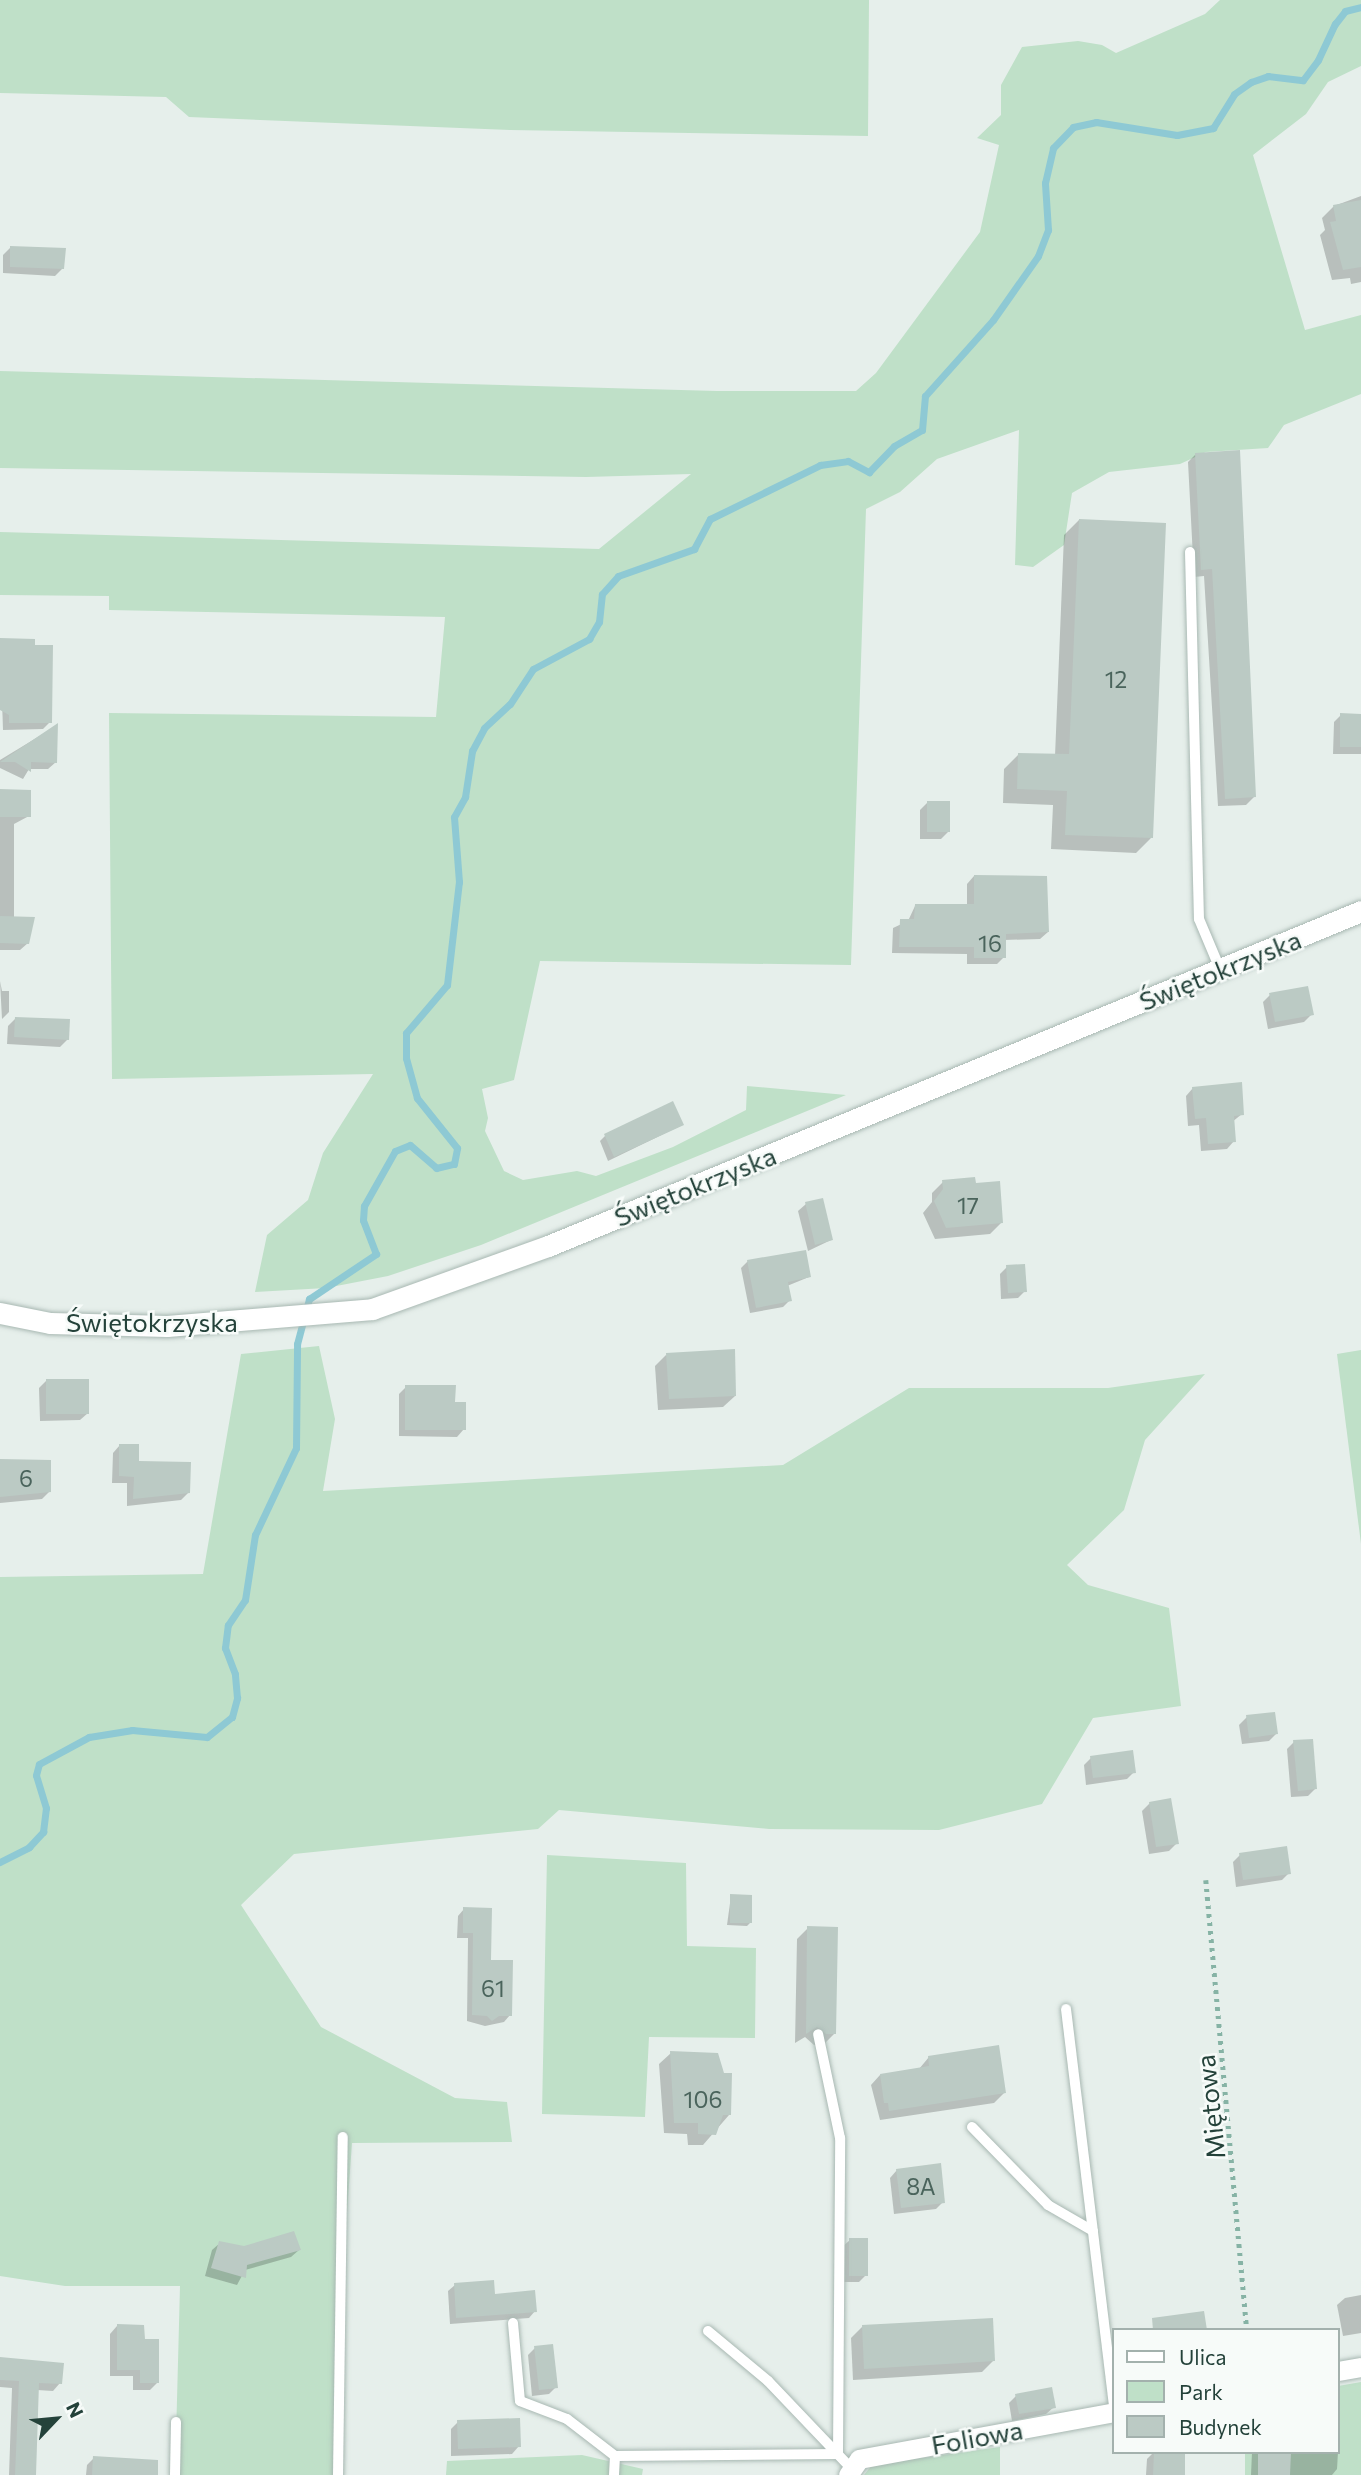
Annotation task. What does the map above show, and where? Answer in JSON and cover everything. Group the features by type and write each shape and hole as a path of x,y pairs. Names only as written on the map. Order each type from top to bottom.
{"street":[{"name":"Świętokrzyska","path":"0,1313 50,1323 167,1326 326,1315 372,1309 431,1292 548,1247 1361,911"},
{"path":"1340,2371 1361,2367"},
{"name":"Foliowa","path":"845,2465 859,2459 1112,2410"}],"lane":[{"path":"1190,552 1199,919 1220,969"},
{"path":"1066,2009 1112,2393"},
{"path":"818,2034 840,2138 845,2465"},
{"path":"972,2127 1048,2205 1093,2231"},
{"path":"338,2475 343,2137"},
{"path":"513,2323 520,2401 567,2419 615,2456 845,2465"},
{"path":"709,2331 768,2381 845,2465"},
{"path":"175,2475 176,2422"},
{"path":"614,2475 615,2456"}],"path":[{"name":"Miętowa","path":"1206,1880 1247,2328"}],"green space":[{"path":"0,0 869,0 868,136 510,130 189,117 166,97 0,93"},
{"path":"1220,0 1361,0 1361,66 1328,82 1306,114 1253,155 1305,330 1361,315 1361,394 1284,425 1268,448 1206,452 1180,464 1109,472 1072,493 1064,545 1033,567 1015,565 1019,430 937,459 900,492 866,509 851,965 540,961 514,1080 482,1089 488,1118 485,1131 504,1171 523,1180 577,1171 596,1176 673,1147 746,1110 747,1086 846,1095 481,1245 388,1276 326,1288 255,1292 267,1235 308,1200 323,1153 373,1074 112,1079 109,713 436,717 445,617 109,610 109,596 0,595 0,532 599,549 691,474 586,477 0,468 0,371 717,391 856,391 876,373 980,232 999,145 977,138 1001,115 1001,85 1022,47 1078,41 1102,45 1116,53 1205,14"},
{"path":"319,1346 335,1419 323,1491 783,1465 909,1388 1108,1388 1205,1374 1145,1440 1124,1510 1067,1565 1088,1585 1169,1608 1181,1706 1093,1718 1042,1804 939,1830 769,1829 559,1810 538,1829 294,1854 241,1905 321,2027 455,2098 507,2102 512,2142 352,2143 341,2296 338,2475 175,2475 180,2286 65,2286 0,2276 0,1577 203,1574 241,1354"},
{"path":"1361,1350 1361,1544 1337,1354"},
{"path":"547,1855 686,1863 687,1946 756,1948 755,2038 649,2037 645,2117 542,2114"},
{"path":"1361,2382 1361,2475 1245,2475 1245,2454 1340,2454 1340,2386"},
{"path":"1000,2447 1000,2475 864,2475 872,2465"},
{"path":"582,2455 643,2469 642,2475 446,2475 447,2461"}],"building":[{"path":"1361,200 1361,267 1343,270 1330,222 1336,221 1333,205"},
{"path":"10,246 66,248 64,269 10,267"},
{"path":"1240,450 1256,797 1225,799 1212,569 1201,570 1195,453"},
{"path":"1079,519 1166,523 1153,838 1065,835 1067,791 1017,789 1018,753 1069,754"},
{"path":"0,638 35,639 35,645 53,645 52,723 9,723 9,715 0,710"},
{"path":"1340,713 1361,714 1361,747 1340,747"},
{"path":"58,723 57,763 31,762 31,772 15,762 0,762"},
{"path":"0,789 31,790 31,817 0,817"},
{"path":"927,801 950,801 950,832 927,832"},
{"path":"974,875 1047,876 1049,932 1006,934 1006,958 974,958 974,947 899,947 900,919 914,919 915,904 974,904"},
{"path":"0,916 35,917 29,944 0,943"},
{"path":"1308,986 1314,1015 1275,1022 1269,993"},
{"path":"15,1017 70,1019 69,1040 14,1037"},
{"path":"1242,1082 1244,1115 1234,1116 1236,1142 1208,1144 1206,1118 1195,1119 1192,1087"},
{"path":"673,1101 684,1125 614,1157 604,1134"},
{"path":"975,1177 976,1183 1000,1181 1003,1223 946,1228 934,1201 943,1189 942,1180"},
{"path":"823,1198 833,1240 815,1245 805,1202"},
{"path":"806,1250 811,1277 788,1282 792,1301 756,1308 747,1260"},
{"path":"1025,1264 1027,1292 1008,1293 1006,1265"},
{"path":"735,1349 736,1396 669,1399 666,1353"},
{"path":"46,1379 89,1379 89,1414 46,1414"},
{"path":"405,1385 456,1385 455,1402 466,1402 466,1430 405,1430"},
{"path":"119,1444 139,1444 139,1461 191,1462 190,1493 133,1499 134,1477 119,1476"},
{"path":"0,1459 51,1460 51,1492 0,1497"},
{"path":"1275,1712 1278,1734 1249,1738 1246,1715"},
{"path":"1313,1739 1317,1789 1298,1791 1293,1740"},
{"path":"1133,1750 1136,1773 1093,1778 1090,1756"},
{"path":"1171,1798 1179,1844 1156,1847 1149,1802"},
{"path":"1287,1846 1291,1874 1243,1880 1239,1853"},
{"path":"730,1894 752,1895 752,1923 730,1923"},
{"path":"463,1907 492,1908 491,1960 513,1960 512,2016 499,2016 492,2021 487,2016 472,2015 473,1933 463,1933"},
{"path":"807,1926 838,1927 836,2034 826,2034 817,2027 806,2034"},
{"path":"999,2045 1006,2093 889,2111 888,2103 884,2103 880,2074 929,2066 928,2056"},
{"path":"670,2051 718,2053 724,2073 732,2073 731,2115 723,2115 716,2135 698,2134 698,2123 674,2123"},
{"path":"941,2163 945,2203 901,2208 896,2169"},
{"path":"294,2231 301,2250 247,2265 246,2278 211,2268 219,2241 244,2246"},
{"path":"849,2238 868,2238 868,2276 849,2276"},
{"path":"494,2280 495,2294 535,2290 537,2312 456,2318 454,2283"},
{"path":"1204,2311 1207,2328 1153,2328 1152,2318"},
{"path":"993,2318 995,2361 864,2369 862,2325"},
{"path":"117,2324 144,2325 145,2339 159,2339 159,2383 140,2383 140,2370 117,2370"},
{"path":"553,2344 558,2388 539,2390 534,2346"},
{"path":"0,2357 64,2363 62,2384 39,2383 36,2475 15,2475 19,2381 0,2380"},
{"path":"1052,2387 1056,2408 1019,2414 1015,2394"},
{"path":"520,2418 521,2447 458,2449 457,2420"},
{"path":"1154,2454 1185,2454 1185,2475 1153,2475"},
{"path":"1258,2454 1291,2454 1290,2475 1258,2475"},
{"path":"93,2456 158,2460 158,2475 92,2475"}],"waterway":[{"path":"0,1862 29,1847 43,1832 46,1808 36,1775 39,1764 89,1737 132,1730 207,1737 232,1717 237,1698 235,1674 225,1648 228,1625 245,1600 255,1535 296,1448 297,1344 309,1299 376,1254 363,1220 364,1206 395,1151 410,1145 436,1168 454,1164 457,1148 417,1098 406,1058 406,1033 447,985 459,882 454,817 465,797 472,751 484,728 510,704 533,669 589,639 599,622 602,594 618,576 694,549 710,519 820,465 848,461 869,472 894,446 922,430 925,396 993,320 1038,256 1048,230 1045,183 1053,148 1073,127 1096,122 1177,135 1213,128 1234,94 1251,82 1268,76 1303,80 1318,60 1335,24 1345,11 1361,7"}]}
